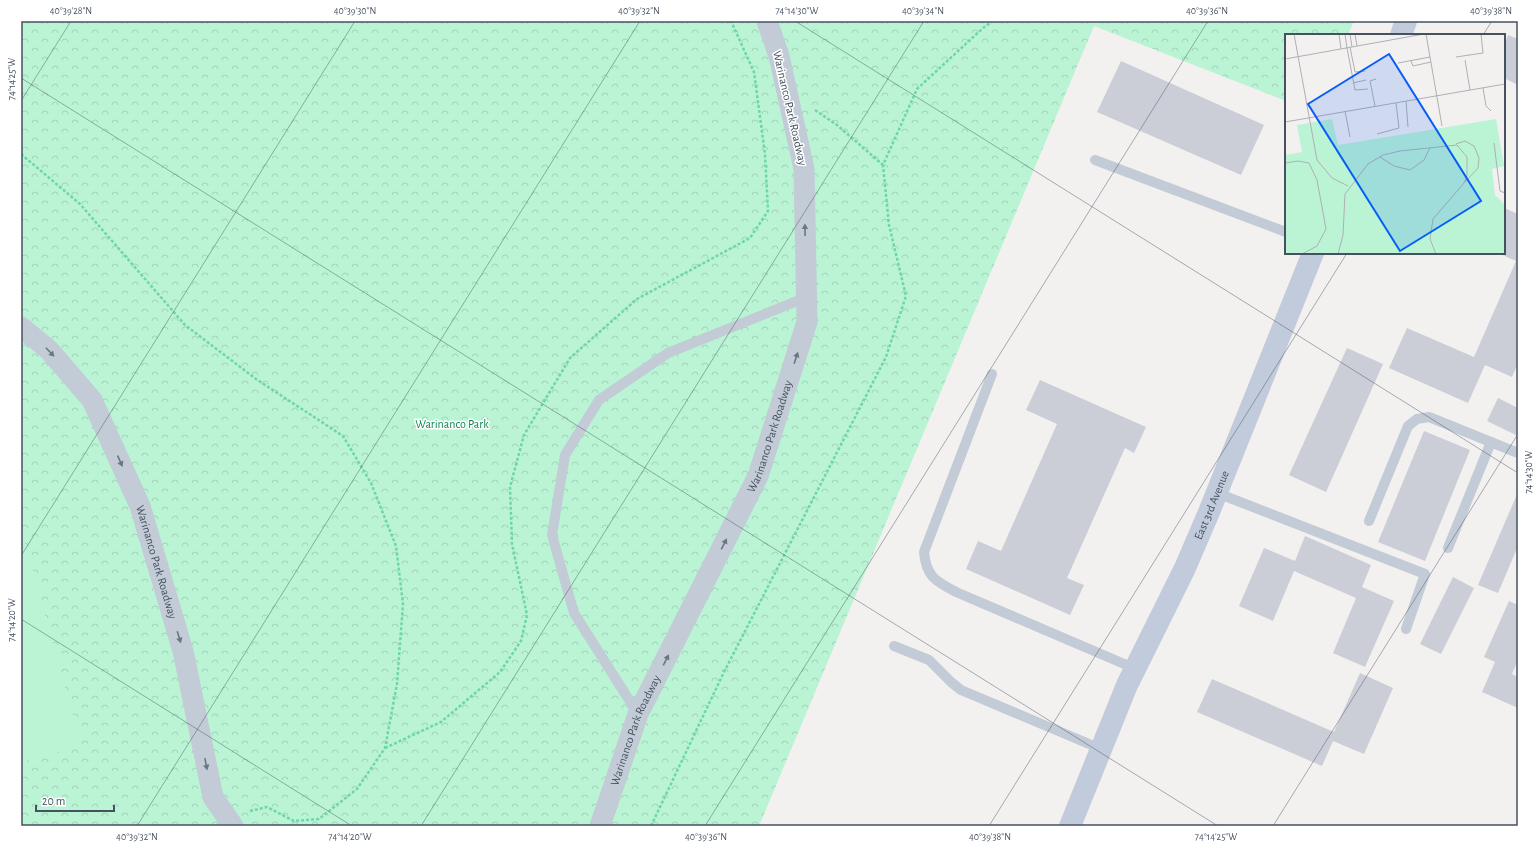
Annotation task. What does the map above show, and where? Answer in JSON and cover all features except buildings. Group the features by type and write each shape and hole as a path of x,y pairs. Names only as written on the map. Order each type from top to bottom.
{"street":[{"name":"Warinanco Park Roadway","path":"600,826 638,714 758,476 808,322 804,169 779,56 767,21"},
{"path":"1401,34 1406,21"},
{"name":"East 3rd Avenue","path":"1070,826 1100,751 1136,669 1185,568 1217,493 1313,254"},
{"name":"Warinanco Park Roadway","path":"21,327 49,350 92,400 140,506 183,650 213,797 228,825"}],"lane":[{"path":"1095,160 1285,232"},
{"path":"638,714 574,613 552,535 565,455 599,400 668,353 807,297"},
{"path":"992,374 924,552 925,566 930,574 943,585 956,592 1136,669"},
{"path":"1368,521 1408,426 1417,419 1429,417 1518,453"},
{"path":"1448,548 1491,442"},
{"path":"1217,493 1425,574 1406,628"},
{"path":"894,646 930,660 935,667 961,690 1100,751"}],"path":[{"path":"651,826 723,674 886,357 906,296 889,225 883,165 917,89 983,28 993,21"},
{"path":"754,72 786,89 837,125 883,165"},
{"path":"21,154 80,204 185,325 256,379 343,436 371,483 396,546 403,604 397,684 385,748 357,788 319,819 294,821 266,807 251,811 228,825"}],"green space":[{"name":"Warinanco Park","path":"21,21 1354,21 1348,34 1285,34 1285,101 1094,26 759,826 21,826"},
{"path":"21,528 81,745 21,762"}]}
